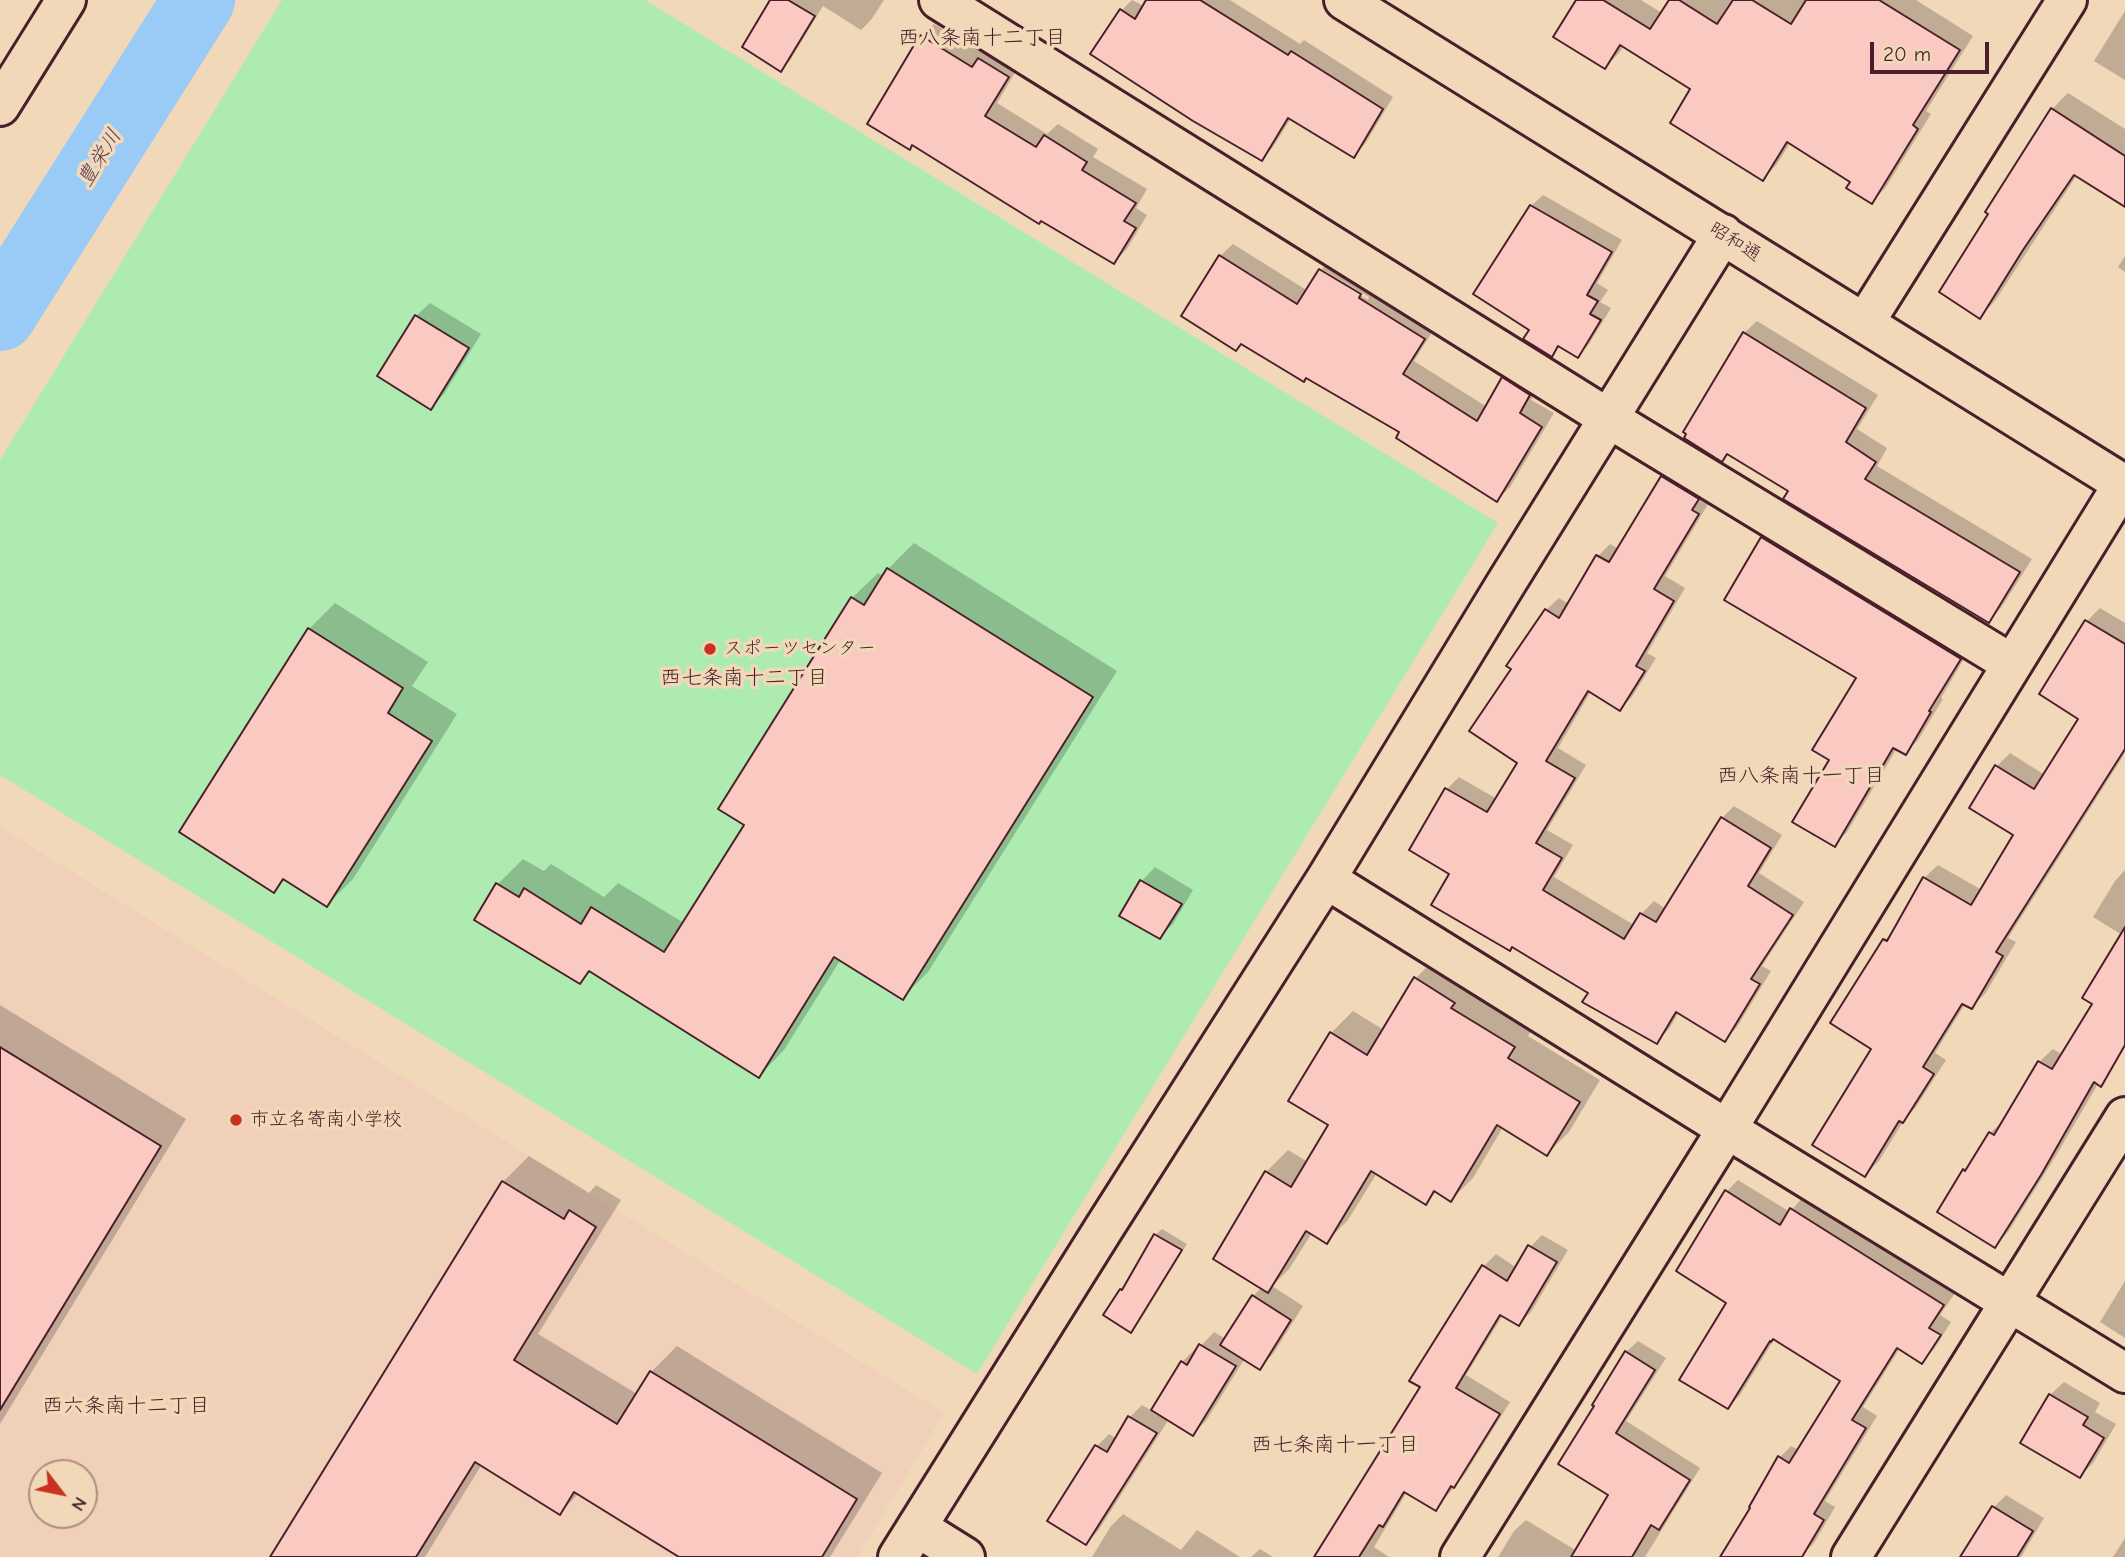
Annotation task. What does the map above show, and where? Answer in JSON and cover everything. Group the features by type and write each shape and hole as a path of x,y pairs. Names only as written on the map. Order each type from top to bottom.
{"street":[{"path":"0,106 66,0"},
{"path":"939,0 1608,418 2012,664"},
{"name":"昭和通","path":"1344,0 2124,484"},
{"path":"1865,322 2067,0"},
{"path":"965,1557 908,1542 1326,879 1723,234"},
{"path":"1460,1557 2124,484"},
{"path":"1326,879 2125,1373"},
{"path":"1851,1557 2125,1117"}],"shaded area":[{"name":"市立名寄南小学校","path":"0,827 944,1413 858,1557 0,1557"}],"green space":[{"name":"スポーツセンター","path":"282,0 645,0 1498,523 977,1374 0,775 0,460"}],"building":[{"path":"770,0 788,0 815,16 781,72 742,47"},
{"path":"1146,0 1200,0 1288,55 1291,51 1383,109 1354,158 1288,118 1262,161 1193,121 1090,54 1120,9 1135,19"},
{"path":"1576,0 1603,0 1650,29 1669,0 1679,0 1717,24 1733,0 1752,0 1791,24 1806,0 1879,0 1960,50 1913,125 1918,129 1872,204 1846,188 1850,182 1787,142 1763,181 1670,123 1690,89 1620,45 1605,69 1553,37"},
{"path":"920,35 972,67 978,58 1009,77 985,116 1036,147 1044,135 1087,162 1082,170 1136,203 1124,221 1136,228 1114,264 1041,221 1039,224 912,145 910,150 867,124"},
{"path":"2051,108 2125,156 2125,207 2074,175 1980,319 1939,292 1988,214 1985,212"},
{"path":"1530,205 1612,252 1587,295 1598,301 1590,314 1601,320 1578,358 1558,346 1552,357 1523,339 1529,330 1473,294"},
{"path":"1219,255 1297,304 1319,269 1361,294 1359,298 1425,339 1403,374 1477,421 1502,377 1530,395 1520,413 1542,427 1497,502 1396,438 1399,432 1306,378 1304,382 1241,344 1236,351 1181,316"},
{"path":"415,315 469,348 431,410 377,376"},
{"path":"1743,332 1866,408 1846,442 1876,462 1865,479 2020,572 1989,623 1783,499 1788,491 1727,454 1722,462 1684,438 1686,434 1683,432"},
{"path":"1661,476 1699,499 1692,510 1699,514 1654,589 1674,601 1636,666 1645,671 1620,711 1588,691 1546,761 1575,778 1536,843 1562,858 1543,890 1624,939 1640,913 1656,922 1721,817 1771,848 1748,886 1793,915 1751,979 1760,984 1725,1042 1676,1012 1657,1044 1582,1002 1588,993 1512,947 1510,951 1431,905 1449,874 1409,850 1445,788 1487,812 1517,763 1469,731 1511,669 1506,666 1545,609 1559,618 1596,555 1609,562"},
{"path":"1761,537 1961,659 1906,755 1893,748 1835,847 1792,822 1829,760 1812,750 1856,678 1724,600"},
{"path":"887,568 1093,697 903,1000 834,957 759,1078 589,971 580,984 474,920 496,883 519,897 524,888 581,924 591,907 664,952 744,825 718,809 851,597 864,605"},
{"path":"2085,620 2125,644 2125,749 1996,952 2003,956 1972,1009 1962,1004 1923,1067 1934,1074 1903,1123 1899,1121 1865,1177 1812,1145 1871,1049 1830,1023 1883,939 1887,941 1923,877 1971,905 2013,835 1969,808 1995,765 2034,789 2078,719 2039,694"},
{"path":"308,628 403,688 388,713 432,741 327,907 283,879 274,893 179,832"},
{"path":"1140,880 1182,904 1160,939 1119,916"},
{"path":"2125,927 2125,1045 2101,1087 2094,1082 2041,1175 1995,1248 1937,1212 1989,1132 1994,1135 2038,1061 2052,1069 2092,1004 2082,998"},
{"path":"1414,977 1455,1003 1451,1008 1515,1047 1508,1058 1580,1102 1547,1156 1497,1125 1451,1202 1434,1191 1426,1205 1371,1171 1327,1244 1306,1231 1268,1293 1213,1259 1265,1171 1291,1187 1328,1125 1288,1101 1330,1032 1367,1055"},
{"path":"0,1047 161,1146 0,1410"},
{"path":"502,1181 564,1219 569,1210 596,1227 514,1360 617,1424 650,1371 857,1499 822,1557 679,1557 574,1492 560,1515 475,1462 416,1557 270,1557"},
{"path":"1725,1190 1780,1225 1790,1208 1944,1305 1929,1328 1941,1335 1922,1364 1897,1348 1852,1420 1866,1428 1814,1514 1824,1520 1802,1557 1720,1557 1778,1456 1789,1463 1840,1381 1773,1339 1728,1409 1679,1380 1726,1303 1676,1271"},
{"path":"1154,1234 1182,1250 1131,1333 1103,1315 1120,1289 1122,1290"},
{"path":"1528,1245 1557,1262 1519,1326 1500,1315 1456,1388 1500,1414 1454,1488 1451,1486 1436,1511 1404,1492 1383,1527 1379,1525 1359,1557 1314,1557 1420,1387 1409,1381 1482,1265 1507,1281"},
{"path":"1252,1295 1291,1320 1260,1370 1220,1345"},
{"path":"1199,1344 1236,1366 1193,1436 1151,1410 1181,1361 1187,1365"},
{"path":"1625,1351 1655,1370 1616,1433 1690,1480 1659,1530 1651,1525 1632,1557 1571,1557 1608,1495 1558,1464"},
{"path":"2049,1394 2088,1417 2083,1425 2104,1438 2080,1478 2020,1443"},
{"path":"1128,1416 1157,1433 1086,1545 1047,1521 1095,1445 1107,1452"},
{"path":"1992,1506 2033,1531 2017,1557 1960,1557"}],"waterway":[{"name":"豊栄川","path":"0,315 199,0"}],"place":[{"name":"スポーツセンター","path":"710,649"},
{"name":"市立名寄南小学校","path":"236,1120"}],"district":[{"name":"西八条南十二丁目","path":"982,38"},
{"name":"西七条南十二丁目","path":"744,678"},
{"name":"西八条南十一丁目","path":"1801,776"},
{"name":"西六条南十二丁目","path":"126,1406"},
{"name":"西七条南十一丁目","path":"1335,1445"}]}
